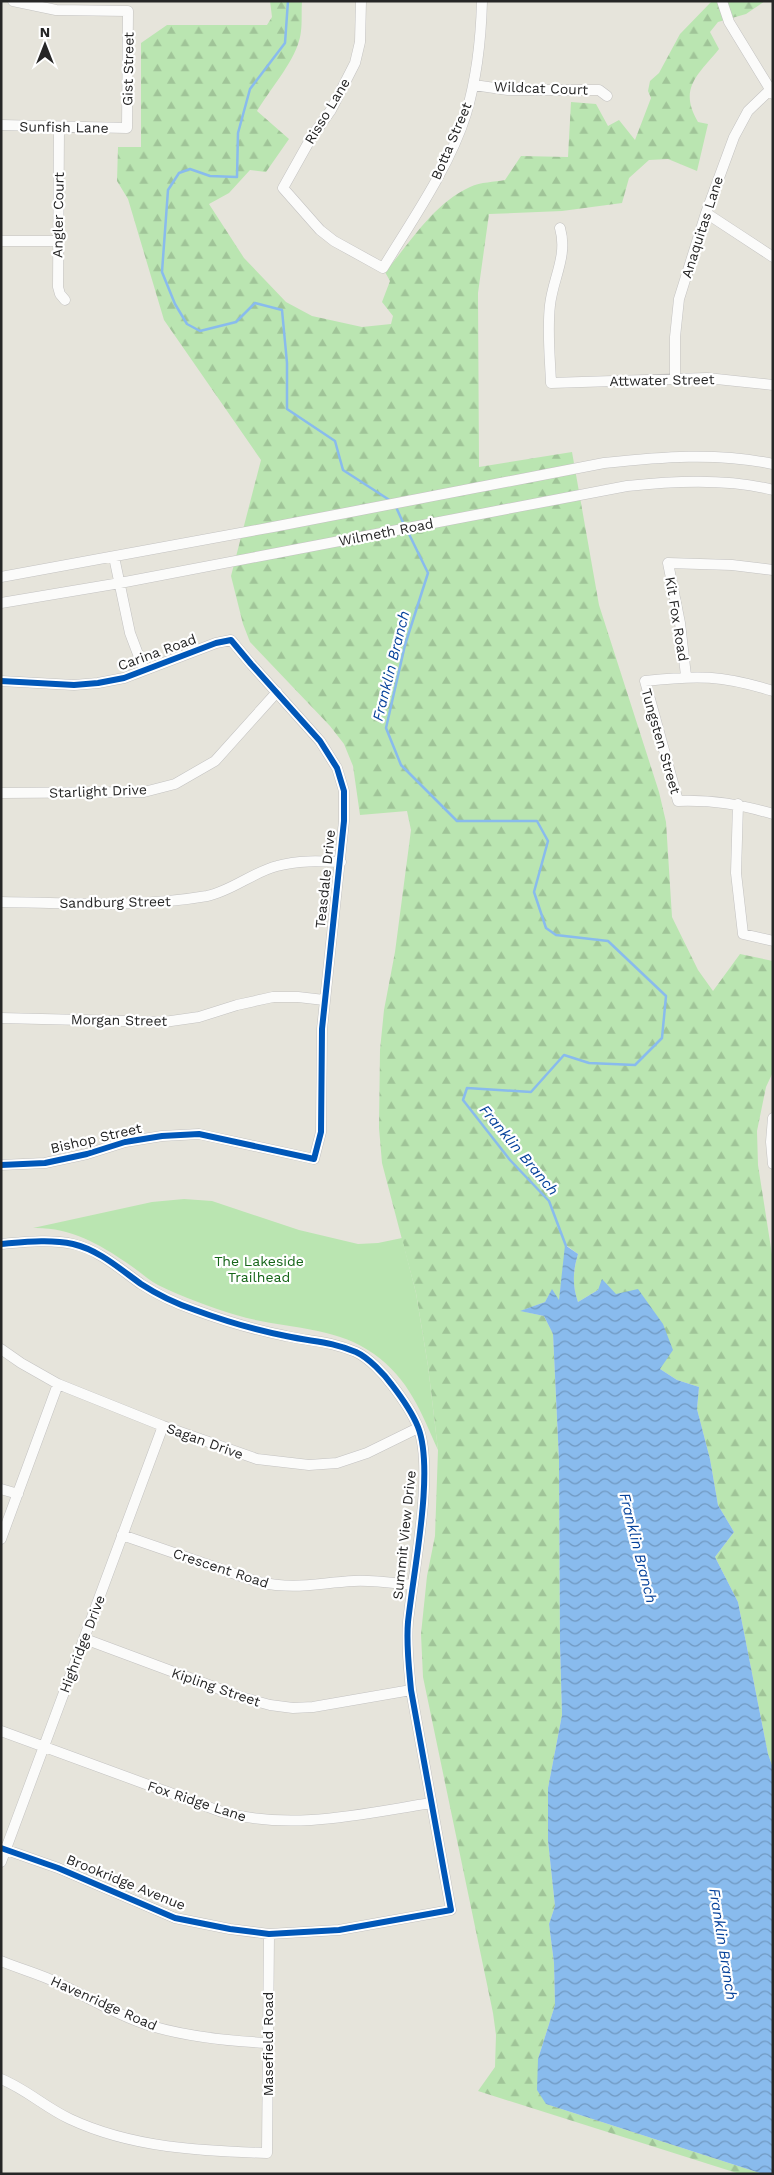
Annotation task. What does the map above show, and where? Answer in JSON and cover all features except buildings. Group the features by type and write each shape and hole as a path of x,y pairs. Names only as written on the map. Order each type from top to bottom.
{"street":[{"name":"Gist Street","path":"13,1 56,10 128,11 127,128"},
{"name":"Risso Lane","path":"362,1 360,42 355,63 331,110 311,138 283,188 320,230 334,241 383,268"},
{"name":"Botta Street","path":"383,268 440,171 465,116 474,84 481,35 482,1"},
{"path":"722,1 729,22 772,91"},
{"name":"Wildcat Court","path":"474,84 508,90 599,90 607,96"},
{"name":"Anaquitas Lane","path":"675,378 675,337 679,299 706,213 734,136 748,111 772,91"},
{"name":"Sunfish Lane","path":"1,125 127,128"},
{"name":"Angler Court","path":"59,127 58,287 60,294 65,300"},
{"path":"706,213 773,258"},
{"name":"Attwater Street","path":"560,228 564,245 550,302 548,328 551,383 675,378 733,380 773,385"},
{"path":"1,241 57,240"},
{"name":"Wilmeth Road","path":"1,577 550,475 604,463 654,458 716,456 773,464"},
{"name":"Wilmeth Road","path":"1,603 120,583 627,486 662,482 721,483 773,490"},
{"path":"114,557 130,633 144,670"},
{"name":"Kit Fox Road","path":"686,676 680,624 668,563 732,565 773,570"},
{"name":"Carina Road","path":"1,681 98,683 124,678 216,643 231,640"},
{"name":"Teasdale Drive","path":"231,640 250,664 320,741 337,768 344,791 341,862 322,1029 321,1132 314,1159"},
{"path":"686,676 727,679 773,691"},
{"name":"Tungsten Street","path":"686,676 645,681 678,801 707,800 738,804"},
{"name":"Starlight Drive","path":"1,793 144,792 175,784 215,761 277,692"},
{"path":"773,814 738,804 736,874 743,934 773,941"},
{"name":"Sandburg Street","path":"1,902 119,904 170,902 211,895 275,866 307,860 341,862"},
{"name":"Morgan Street","path":"1,1018 164,1022 199,1017 237,1005 273,997 324,1000"},
{"path":"772,1159 773,1118"},
{"name":"Bishop Street","path":"1,1164 45,1163 87,1154 125,1142 162,1136 199,1134 314,1159"},
{"name":"Summit View Drive","path":"1,1244 36,1241 74,1244 107,1258 143,1285 166,1298 194,1310 238,1324 288,1336 326,1341 358,1353 386,1376 404,1401 418,1428 424,1460 423,1497 408,1625 411,1690 451,1910"},
{"name":"Sagan Drive","path":"1,1349 58,1384 163,1426 257,1459 309,1465 337,1463 367,1453 418,1428"},
{"path":"1,1539 58,1384"},
{"name":"Highridge Drive","path":"1,1862 4,1848 85,1639 163,1426"},
{"path":"1,1489 18,1494"},
{"name":"Crescent Road","path":"122,1535 258,1582 279,1586 302,1587 370,1581 412,1585"},
{"name":"Kipling Street","path":"85,1639 241,1697 270,1705 293,1708 313,1707 411,1690"},
{"name":"Fox Ridge Lane","path":"1,1731 222,1812 244,1818 307,1821 431,1803"},
{"name":"Brookridge Avenue","path":"4,1848 58,1868 175,1918 230,1930 269,1934 340,1930 451,1910"},
{"name":"Masefield Road","path":"1,2079 70,2119 134,2140 209,2151 267,2154 269,1934"},
{"name":"Havenridge Road","path":"1,1961 57,1982 109,2009 146,2024 190,2036 220,2041 268,2043"}],"green space":[{"path":"270,1 302,1 301,31 296,50 257,111 289,139 266,172 250,170 229,193 209,204 244,258 286,302 312,316 362,327 391,324 393,316 382,302 390,281 385,272 423,225 445,203 474,185 505,180 521,156 568,157 571,102 596,104 608,126 619,120 635,140 651,98 648,91 650,81 659,73 680,34 712,1 765,1 746,14 718,22 710,32 719,49 693,82 690,91 692,110 698,122 708,124 697,171 668,159 649,160 629,178 622,203 562,211 489,214 478,293 479,467 572,452 599,605 659,792 666,822 672,917 698,970 713,991 740,954 773,961 773,1072 766,1087 757,1131 758,1165 773,1261 773,1768 768,1754 738,1602 715,1557 734,1532 718,1505 710,1459 697,1409 699,1387 677,1380 660,1369 616,1295 598,1290 578,1302 574,1278 578,1254 566,1245 559,1301 552,1290 545,1302 521,1311 544,1316 553,1334 559,1460 562,1715 548,1788 548,1841 555,1906 549,1924 554,1963 555,2005 538,2059 546,2104 763,2174 740,2174 478,2091 495,2067 496,2035 423,1677 421,1634 427,1576 435,1536 438,1450 428,1366 416,1293 382,1163 379,1128 380,1050 384,1010 395,952 411,830 407,811 360,815 353,766 344,744 330,726 250,642 243,624 231,576 261,460 164,320 128,199 117,181 118,147 141,147 141,43 167,25 267,25 272,17"},
{"name":"The Lakeside Trailhead","path":"184,1199 212,1201 299,1230 358,1244 378,1243 402,1238 416,1293 428,1366 438,1450 420,1410 405,1385 386,1364 359,1345 325,1333 253,1320 206,1305 158,1285 116,1256 83,1238 59,1230 33,1228 152,1202"}],"water":[{"path":"565,1245 578,1254 574,1278 578,1302 598,1290 602,1279 616,1294 638,1289 663,1324 673,1350 660,1369 677,1380 699,1387 697,1409 710,1459 718,1505 734,1532 715,1557 738,1602 768,1754 773,1768 773,2174 763,2174 546,2104 537,2090 538,2059 555,2005 554,1963 549,1924 555,1906 548,1841 548,1788 562,1715 559,1460 553,1334 544,1316 520,1311 545,1302 552,1289 559,1300"}],"waterway":[{"name":"Franklin Branch","path":"288,1 285,43 250,89 238,133 237,177 210,176 190,169 179,173 168,190 162,272 175,304 187,324 200,331 236,322 255,303 282,310 287,363 287,409 335,441 343,470 391,501"},
{"name":"Franklin Branch","path":"396,507 405,527"},
{"name":"Franklin Branch","path":"408,532 428,573 405,645 386,728 401,765 457,821 537,821 548,841 534,892 546,928 556,935 608,941 666,996 662,1038 635,1065 589,1063 564,1055 531,1092 467,1088 463,1100 510,1160 549,1201 566,1246"}],"cycle path":[{"path":"1,681 74,685 98,683 124,678 216,643 231,640 320,741 337,768 344,791 344,821 322,1029 321,1132 314,1159 199,1134 162,1136 125,1142 87,1154 45,1163 1,1165"},
{"path":"1,1244 46,1241 64,1242 83,1247 109,1261 154,1292 188,1308 274,1334 347,1348 366,1358 381,1371 403,1400 418,1427 423,1446 424,1469 424,1495 408,1622 409,1673 451,1910 339,1930 269,1934 230,1929 175,1918 58,1868 1,1848"}]}
